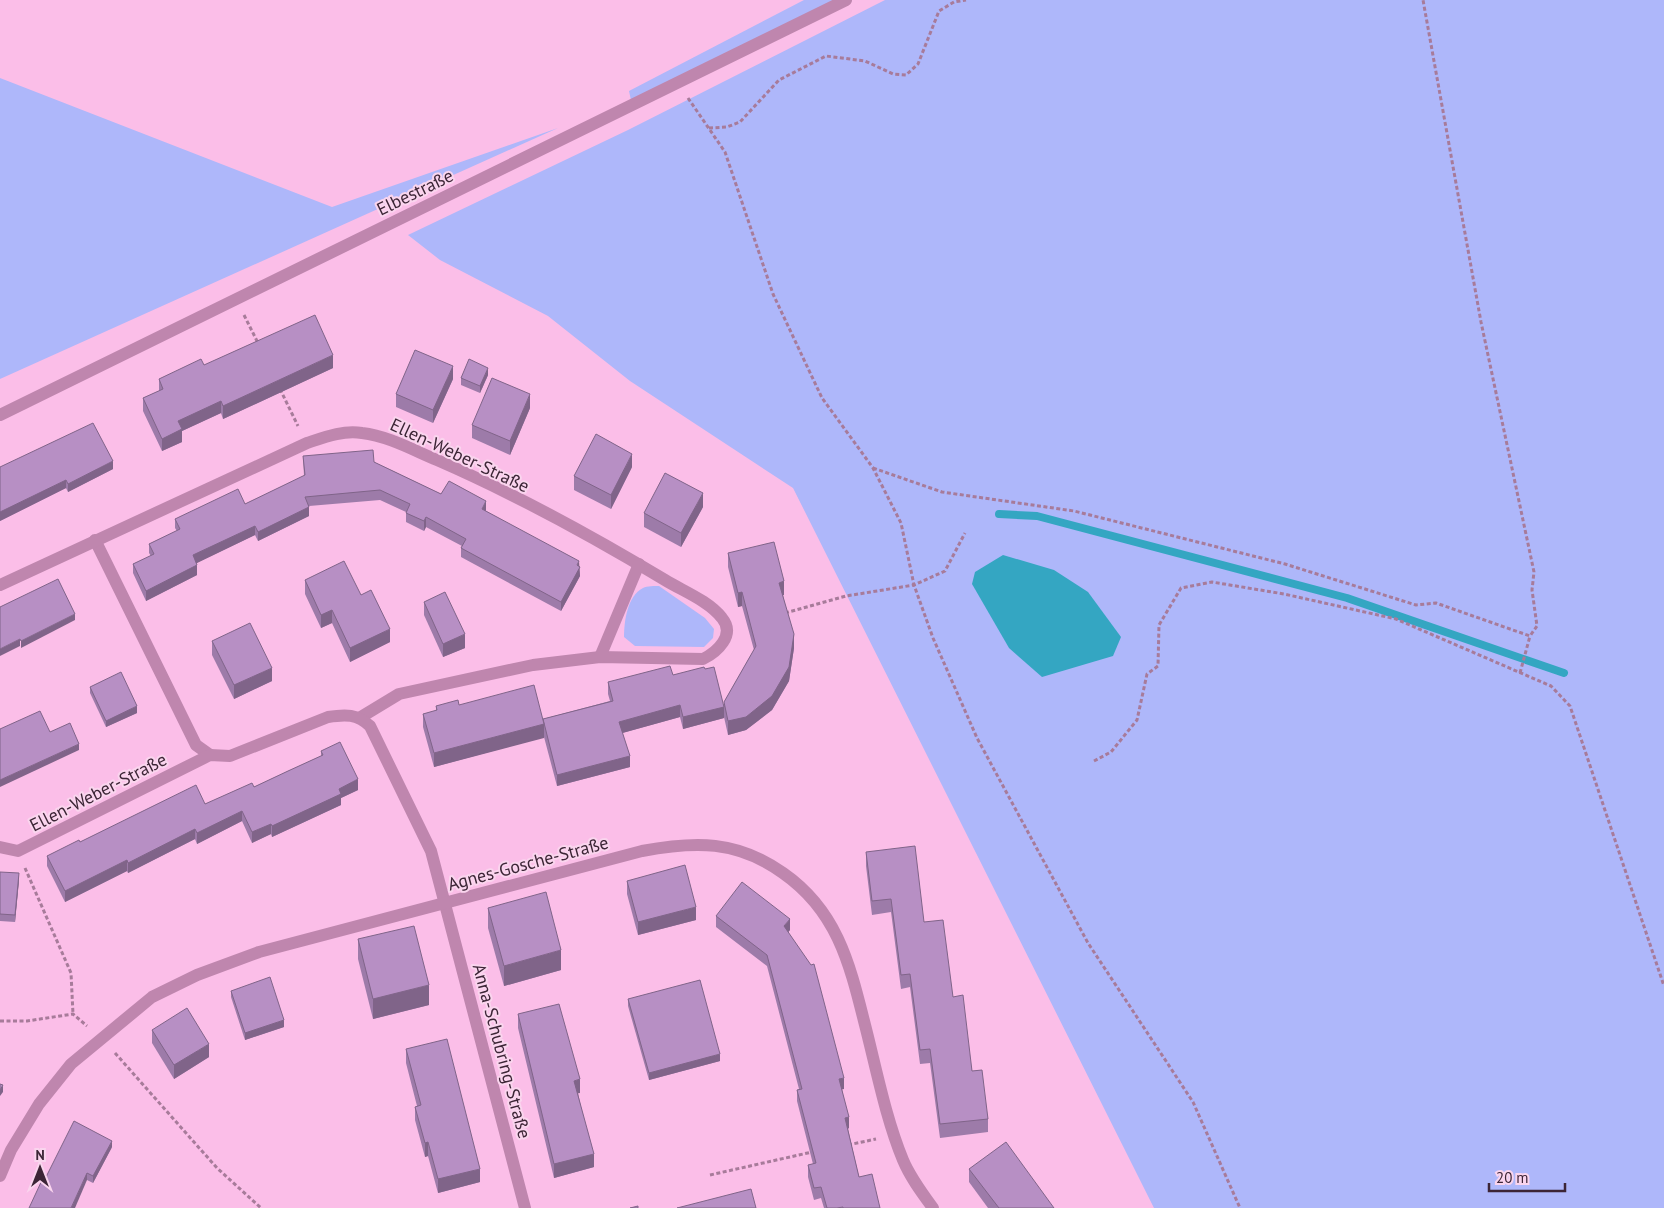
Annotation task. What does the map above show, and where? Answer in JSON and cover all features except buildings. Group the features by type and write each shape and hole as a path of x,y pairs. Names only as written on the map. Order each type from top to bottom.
{"street":[{"name":"Elbestraße","path":"0,415 846,0"},
{"name":"Ellen-Weber-Straße","path":"0,585 307,443 336,434 361,432 389,439 474,476 639,564 701,601 723,618 726,630 724,643 714,654 703,659 600,657 533,665 398,694 361,717 345,714 328,717 230,756 210,755 18,851 0,847"},
{"path":"95,540 196,745 210,755"},
{"path":"600,657 639,564"},
{"path":"361,717 370,726 431,851 444,903"},
{"name":"Agnes-Gosche-Straße","path":"0,1176 11,1150 39,1104 70,1064 103,1040 152,998 197,974 259,952 642,851 701,843 730,847 753,855 776,868 807,892 823,911 838,937 850,964 894,1135 904,1162 933,1208"},
{"name":"Anna-Schubring-Straße","path":"444,903 525,1208"}],"path":[{"path":"709,128 727,128 740,122 780,80 826,56 864,61 893,74 906,75 918,64 939,11 954,2 966,0"},
{"path":"1423,0 1481,322 1534,572 1532,590 1537,626 1530,636 1520,673"},
{"path":"678,82 725,152 773,294 822,398 873,468 901,523 914,585 933,638 977,738 1088,943 1193,1102 1240,1208"},
{"path":"253,334 262,351"},
{"path":"278,385 307,443"},
{"path":"873,468 942,492 1074,511 1285,564 1416,605 1436,603 1530,636"},
{"path":"782,614 846,596 914,585 945,571 966,533"},
{"path":"1094,761 1111,752 1137,720 1147,674 1158,666 1159,625 1181,588 1212,582 1284,594 1396,619 1551,686 1570,706 1664,986"},
{"path":"18,851 71,973 73,1014 103,1040 216,1168 262,1208"},
{"path":"0,1022 27,1021 73,1014"},
{"path":"843,1146 894,1135"},
{"path":"710,1175 814,1152"}],"shaded area":[{"path":"804,0 846,0 632,105 629,91"},
{"path":"885,0 1664,0 1664,1208 1154,1208 793,488 630,381 548,316 440,260 408,235 628,130"},
{"path":"0,78 332,207 558,128 0,379"},
{"path":"1003,555 1054,570 1088,592 1121,637 1113,656 1042,677 1009,648 972,584 975,572"},
{"path":"659,586 705,618 714,629 713,638 704,647 635,646 624,637 626,617 633,597 643,588"}],"waterway":[{"path":"999,514 1037,516 1347,598 1564,673"}]}
